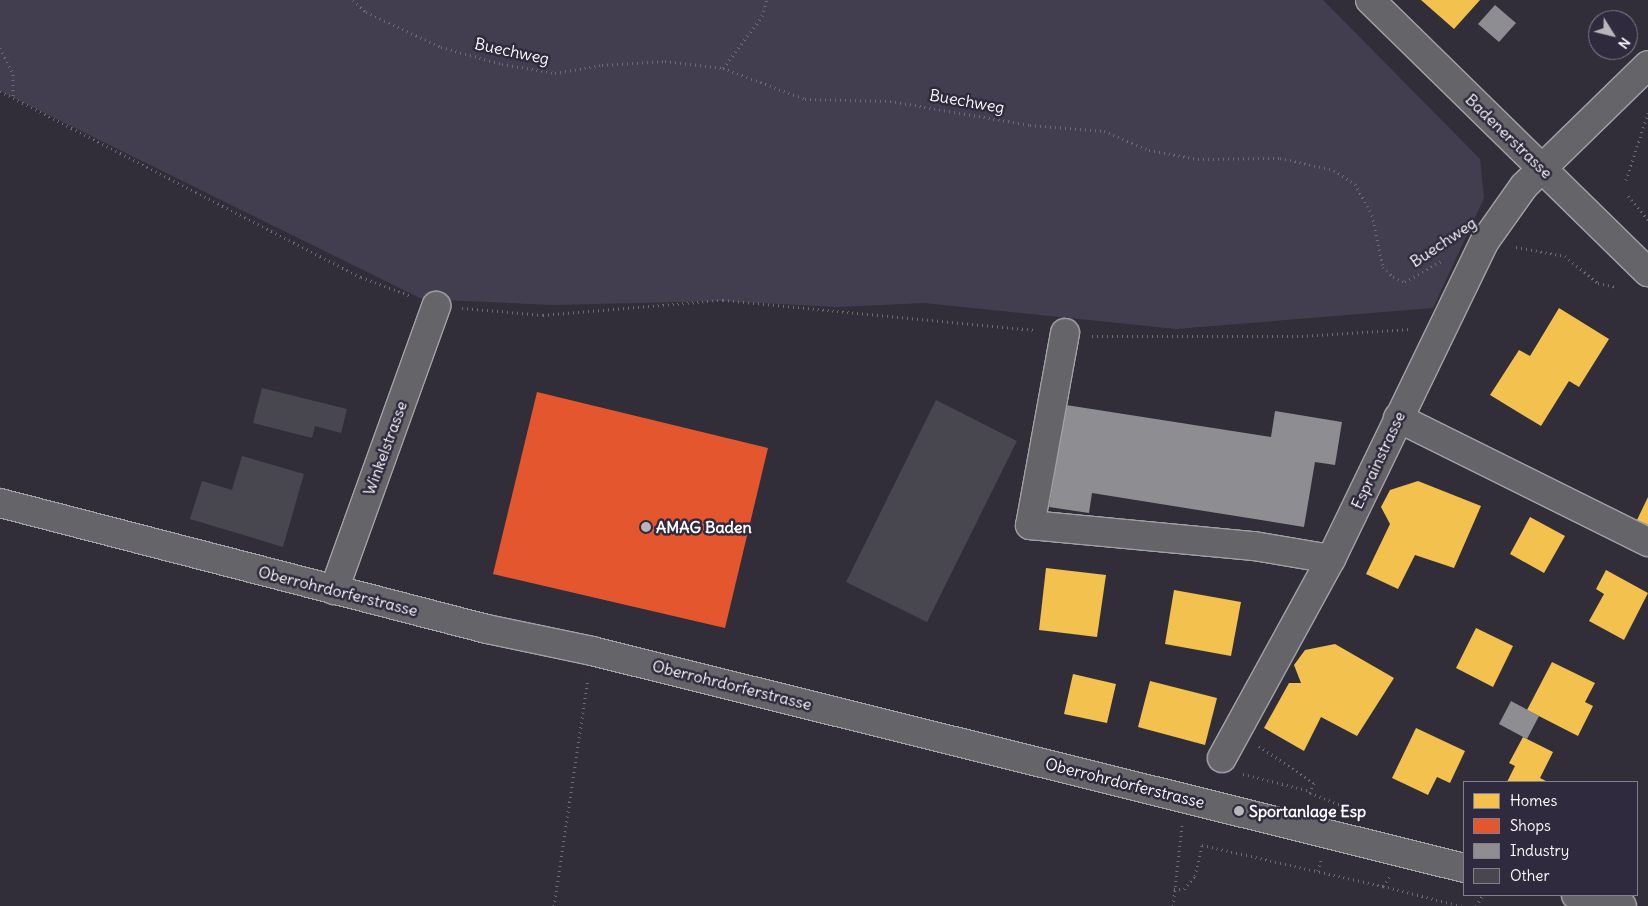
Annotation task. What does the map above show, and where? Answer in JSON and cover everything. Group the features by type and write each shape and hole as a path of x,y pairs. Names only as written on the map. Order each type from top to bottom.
{"main road":[{"name":"Badenerstrasse","path":"1370,0 1542,168 1645,262"},
{"name":"Esprainstrasse","path":"1228,765 1236,733 1330,559 1441,327 1486,241 1524,186 1648,65"},
{"name":"Winkelstrasse","path":"334,590 436,306"},
{"path":"1065,333 1030,525 1254,546 1330,559"},
{"path":"1398,418 1648,542"},
{"name":"Oberrohrdorferstrasse","path":"0,503 487,629 592,651 1463,868"},
{"path":"1580,896 1622,906"}],"path":[{"name":"Buechweg","path":"353,0 366,12 441,47 502,64 555,73 602,65 665,61 723,68 805,98 890,101 1030,125 1104,131 1149,150 1198,159 1280,158 1334,170 1355,184 1372,215 1383,268 1393,277 1405,282 1450,254"},
{"path":"723,68 762,16 767,0"},
{"path":"0,48 14,74 13,97"},
{"path":"0,90 361,277 436,306 543,315 723,300 1104,337 1302,336 1441,327"},
{"path":"1626,180 1648,113"},
{"path":"1628,196 1648,220"},
{"path":"1486,241 1565,256 1598,283 1618,286"},
{"path":"554,906 592,651"},
{"path":"1236,733 1314,783 1310,793 1356,812"},
{"path":"1228,765 1311,790"},
{"path":"1173,906 1186,798"},
{"path":"1174,889 1184,888 1195,876 1202,845 1383,886 1461,906"},
{"path":"1383,886 1394,872"}],"shaded area":[{"path":"0,0 1323,0 1480,159 1484,198 1433,308 1176,329 924,303 837,307 721,301 553,305 422,299 0,91"}],"building: Homes":[{"path":"1421,0 1480,0 1454,29"},
{"path":"1559,308 1609,339 1579,387 1569,381 1541,426 1490,395 1519,350 1530,356"},
{"path":"1418,481 1481,506 1454,568 1415,555 1398,589 1366,574 1390,524 1381,507 1390,490"},
{"path":"1648,497 1648,525 1637,520"},
{"path":"1530,517 1565,536 1544,573 1510,554"},
{"path":"1046,568 1106,575 1097,637 1039,630"},
{"path":"1606,570 1648,593 1624,640 1589,621 1604,594 1596,589"},
{"path":"1174,590 1241,602 1231,656 1165,644"},
{"path":"1476,628 1513,646 1493,687 1456,668"},
{"path":"1335,644 1394,678 1357,736 1321,717 1304,751 1264,728 1289,683 1301,683 1294,665 1305,650"},
{"path":"1552,662 1595,683 1585,702 1593,706 1578,736 1527,710"},
{"path":"1073,674 1116,684 1107,723 1064,714"},
{"path":"1150,681 1217,698 1205,745 1138,727"},
{"path":"1416,728 1465,751 1450,783 1437,777 1428,795 1392,778"},
{"path":"1523,737 1553,752 1540,778 1546,781 1508,781 1515,766 1509,763"}],"building: Shops":[{"path":"537,392 768,448 725,628 493,574"}],"building: Industry":[{"path":"1495,5 1516,23 1499,42 1478,24"},
{"path":"1066,405 1271,437 1275,411 1342,422 1335,465 1315,462 1304,527 1092,493 1089,513 1049,507"},
{"path":"1511,701 1539,716 1527,739 1499,724"}],"building: Other":[{"path":"262,388 347,409 341,433 315,426 312,438 253,423"},
{"path":"936,400 1017,441 927,622 846,582"},
{"path":"242,456 304,474 283,547 190,519 202,481 232,490"}],"place":[{"name":"AMAG Baden","path":"646,527"},
{"name":"Sportanlage Esp","path":"1239,811"}]}
